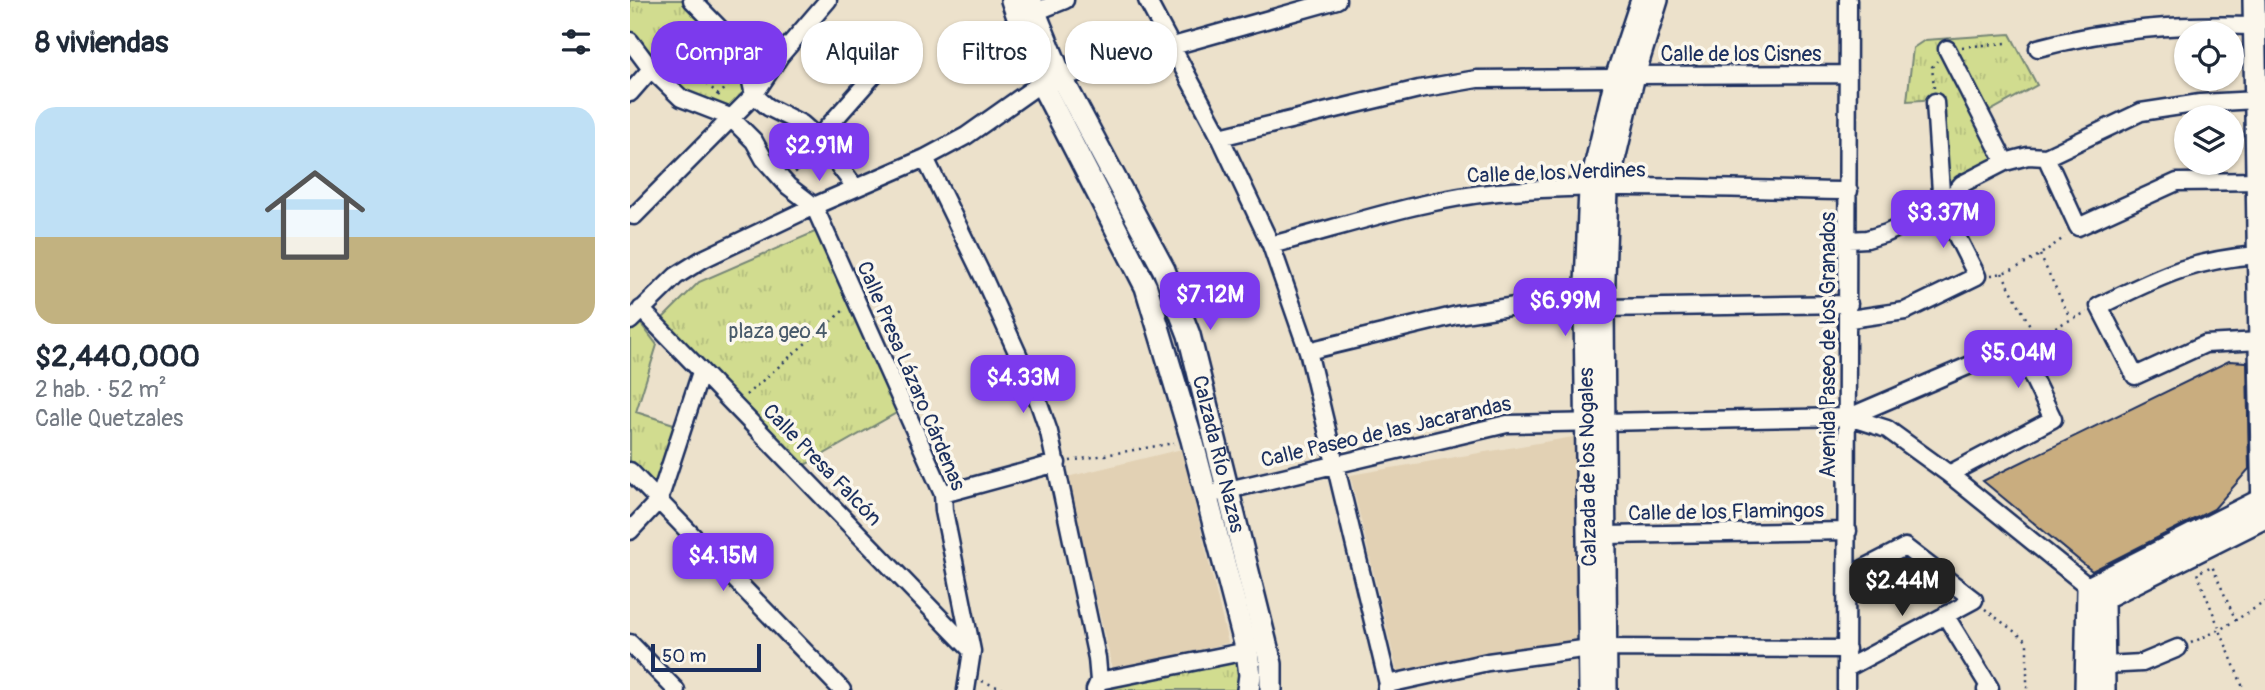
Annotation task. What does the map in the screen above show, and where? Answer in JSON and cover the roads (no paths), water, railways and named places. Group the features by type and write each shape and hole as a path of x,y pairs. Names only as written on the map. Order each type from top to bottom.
{"street":[{"path":"634,216 754,94 780,55 828,0"},
{"path":"1024,8 1065,0"},
{"path":"1147,0 1159,21"},
{"path":"1177,46 1336,0"},
{"name":"Calzada de los Nogales","path":"1606,690 1598,648 1594,308 1599,189 1642,0"},
{"name":"Calzada de los Nogales","path":"1625,77 1657,0"},
{"name":"Avenida Paseo de los Granados","path":"1846,690 1849,418 1848,0"},
{"path":"2096,593 2264,508 2258,255 2262,181 2254,0"},
{"path":"699,7 731,40 747,64 754,94 768,107 802,124 818,138 855,187"},
{"path":"2038,48 2090,34 2148,27 2255,26"},
{"path":"630,41 651,68"},
{"path":"1947,49 2005,162"},
{"path":"1177,53 1271,245 1308,351 1387,687 1488,662 1598,648 1847,649"},
{"name":"Calle de los Cisnes","path":"1220,137 1419,89 1477,79 1849,74"},
{"path":"1051,80 1065,76"},
{"path":"630,93 651,78"},
{"name":"Calzada Río Nazas","path":"1051,80 1146,287 1192,440 1247,650 1250,675 1248,690"},
{"name":"Calzada Río Nazas","path":"1051,80 1164,270 1189,335 1272,664 1271,690"},
{"path":"667,84 681,97 730,117 754,141 764,159 788,187 814,206"},
{"path":"818,138 866,84"},
{"path":"636,315 676,276 703,259 855,187 925,158 966,136 1045,84"},
{"path":"1849,240 1867,239 1887,233 1942,207 1962,184 2005,162 2028,156 2046,157 2141,112 2200,103 2257,100"},
{"path":"1308,351 1503,308 1905,311 1977,276 1942,207 1935,102"},
{"path":"2046,157 2078,227 2177,182 2262,181"},
{"path":"925,158 1035,392 1057,463 1097,686 1247,650"},
{"name":"Calle de los Verdines","path":"1271,245 1446,200 1498,192 1599,189 1849,191"},
{"name":"Calle Presa Lázaro Cárdenas","path":"814,206 943,494 944,511 972,651 968,683"},
{"path":"2258,255 2216,258 2174,270 2099,306 2135,376 2205,344 2260,341"},
{"name":"Calle Presa Falcón","path":"636,315 701,372 972,651"},
{"path":"1849,418 2017,345 2053,419 1949,474"},
{"path":"630,531 659,500 701,372"},
{"name":"Calle Paseo de las Jacarandas","path":"1207,495 1507,424 1596,420 1849,418 1887,429 1949,474 2096,593"},
{"name":"Calzada de los Nogales","path":"1590,690 1598,648 1605,535 1596,420"},
{"path":"943,494 1057,463"},
{"path":"630,471 842,690"},
{"name":"Calle de los Flamingos","path":"1605,535 1848,531"},
{"path":"1847,577 1905,547 1974,600 1847,667"},
{"path":"2096,593 2104,690"},
{"path":"2086,690 2096,593"},
{"path":"1945,615 1988,689"},
{"path":"630,643 676,690"},
{"path":"2104,665 2142,663 2178,648"}],"park label":[{"name":"plaza geo 4","path":"778,331"}]}
